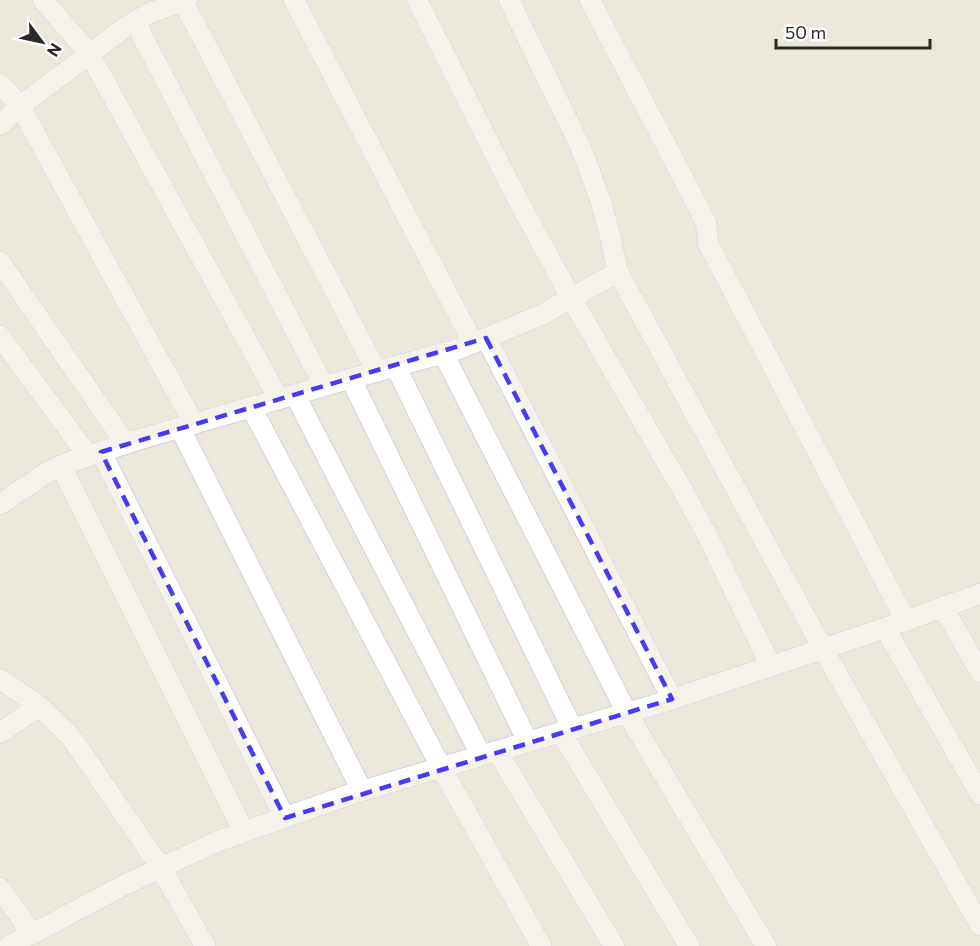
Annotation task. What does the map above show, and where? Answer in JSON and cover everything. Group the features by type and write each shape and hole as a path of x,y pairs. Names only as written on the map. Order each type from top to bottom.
{"street":[{"path":"44,0 90,53 489,753 614,946"},
{"path":"294,0 672,699"},
{"path":"417,0 509,183 571,298 712,545 771,666"},
{"path":"509,0 580,146 600,200 618,272 823,649 980,925"},
{"path":"590,0 706,222 708,243 906,621"},
{"path":"0,125 20,106 90,53 161,4 185,1 386,369 567,730 689,946"},
{"path":"135,22 324,386"},
{"path":"0,84 20,106 187,426 362,791"},
{"path":"0,262 126,444"},
{"path":"0,504 48,472 94,454 442,353 479,340 539,316 618,272"},
{"path":"0,336 94,454 285,818"},
{"path":"442,353 627,712 766,946"},
{"path":"351,379 528,742"},
{"path":"250,407 441,767 542,946"},
{"path":"61,466 244,832"},
{"path":"0,888 22,941 126,884 216,842 362,791 672,699 980,594"},
{"path":"943,607 980,672"},
{"path":"885,628 980,794"},
{"path":"0,679 39,706 71,737 161,868 205,946"},
{"path":"0,733 39,706"}],"highlighted area":[{"path":"486,338 672,699 285,818 101,452"}]}
